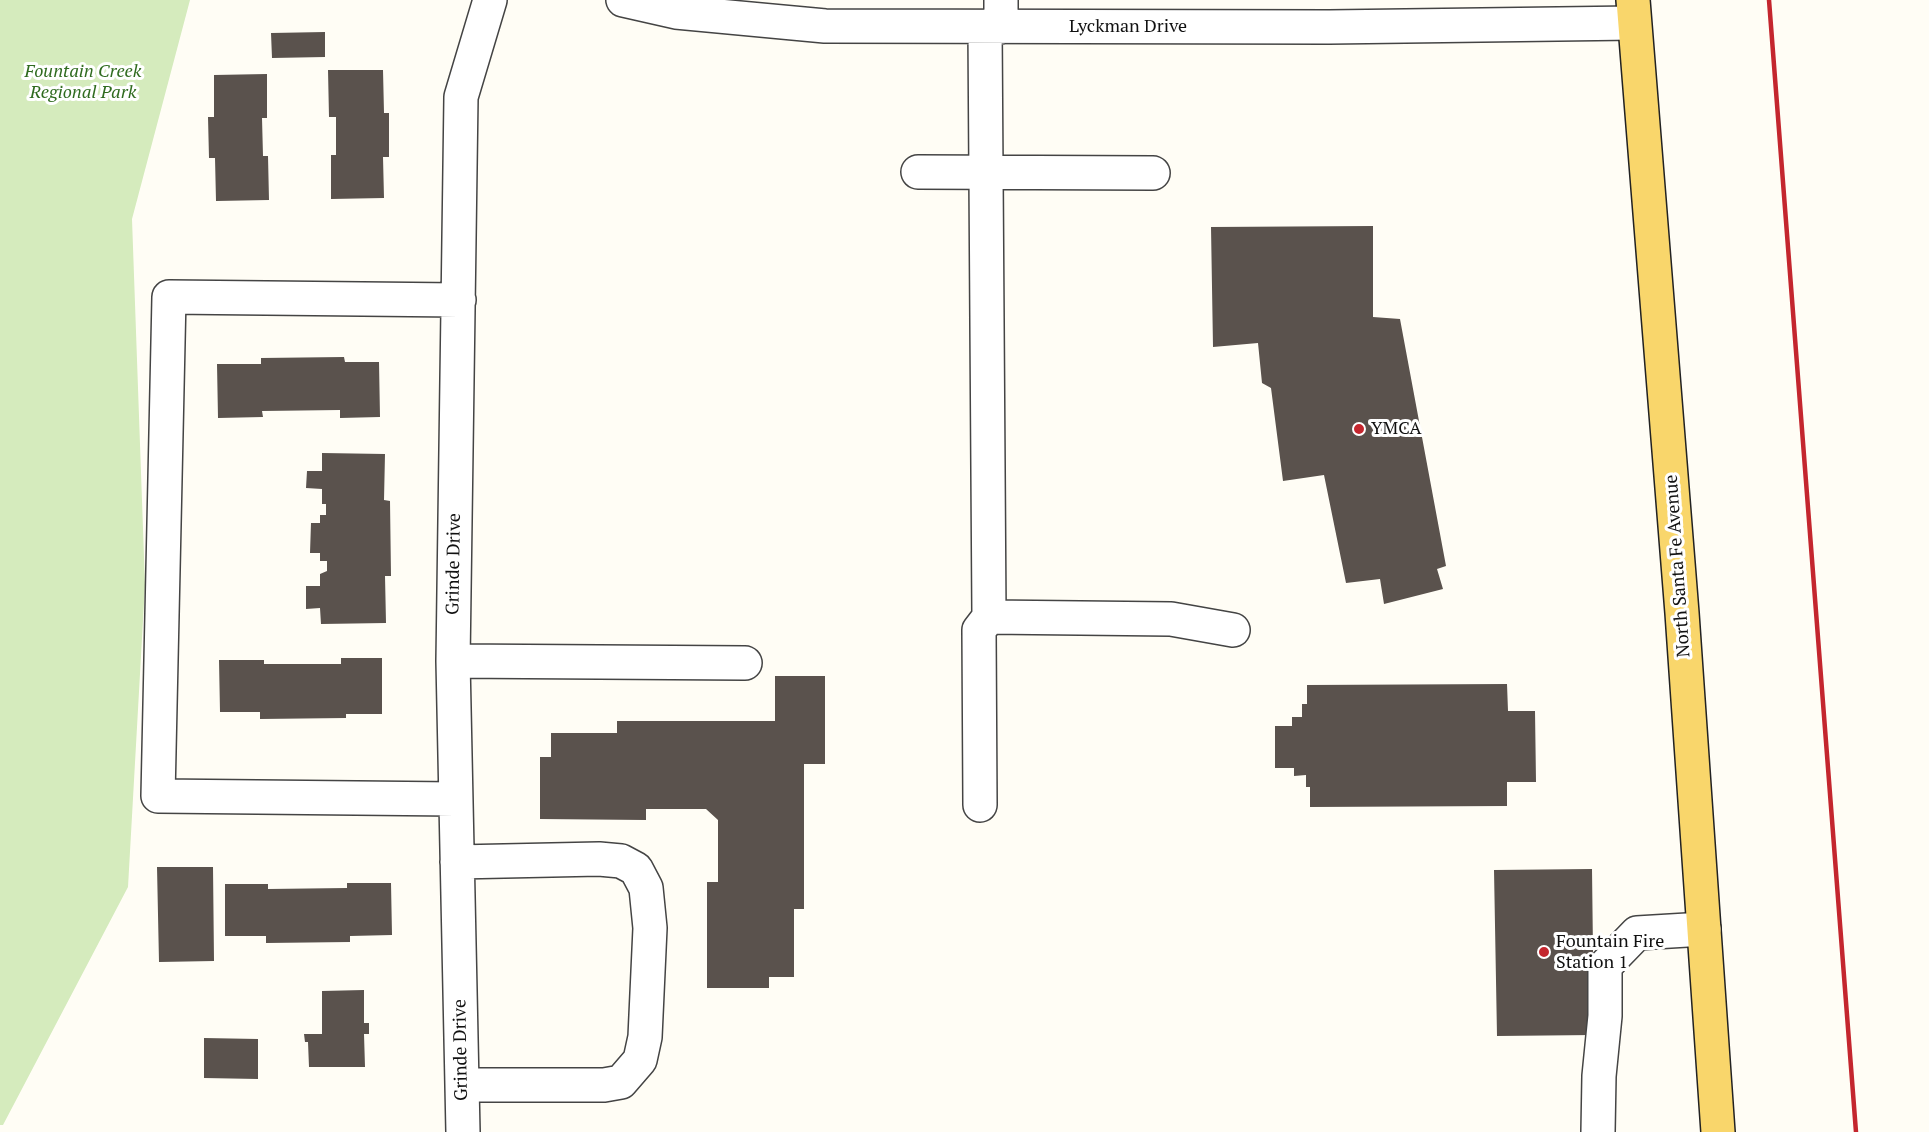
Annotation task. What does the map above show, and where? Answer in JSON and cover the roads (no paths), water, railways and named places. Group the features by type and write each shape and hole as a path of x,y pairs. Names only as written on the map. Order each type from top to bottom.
{"main road":[{"name":"North Santa Fe Avenue","path":"1634,12 1682,613 1718,1132"}],"street":[{"name":"Grinde Drive","path":"463,1132 453,661 461,97 490,0"},
{"name":"Lyckman Drive","path":"623,0 676,12 831,13 996,18 1329,13 1634,12"},
{"path":"980,805 979,630 989,617 986,172 996,18"},
{"path":"918,172 1153,173"},
{"path":"455,799 158,796 169,297 459,300"},
{"path":"989,617 1171,619 1233,630"},
{"path":"453,661 745,663"},
{"path":"456,862 621,861 636,869 646,888 650,928 645,1037 640,1060 621,1082 604,1085 462,1085"},
{"path":"1598,1132 1599,1076 1605,1016 1605,966 1637,933 1704,929"}],"railway":[{"path":"1769,0 1856,1132"}],"place":[{"name":"YMCA","path":"1359,429"},
{"name":"Fountain Fire Station 1","path":"1544,952"}],"park label":[{"name":"Fountain Creek Regional Park","path":"83,82"}]}
